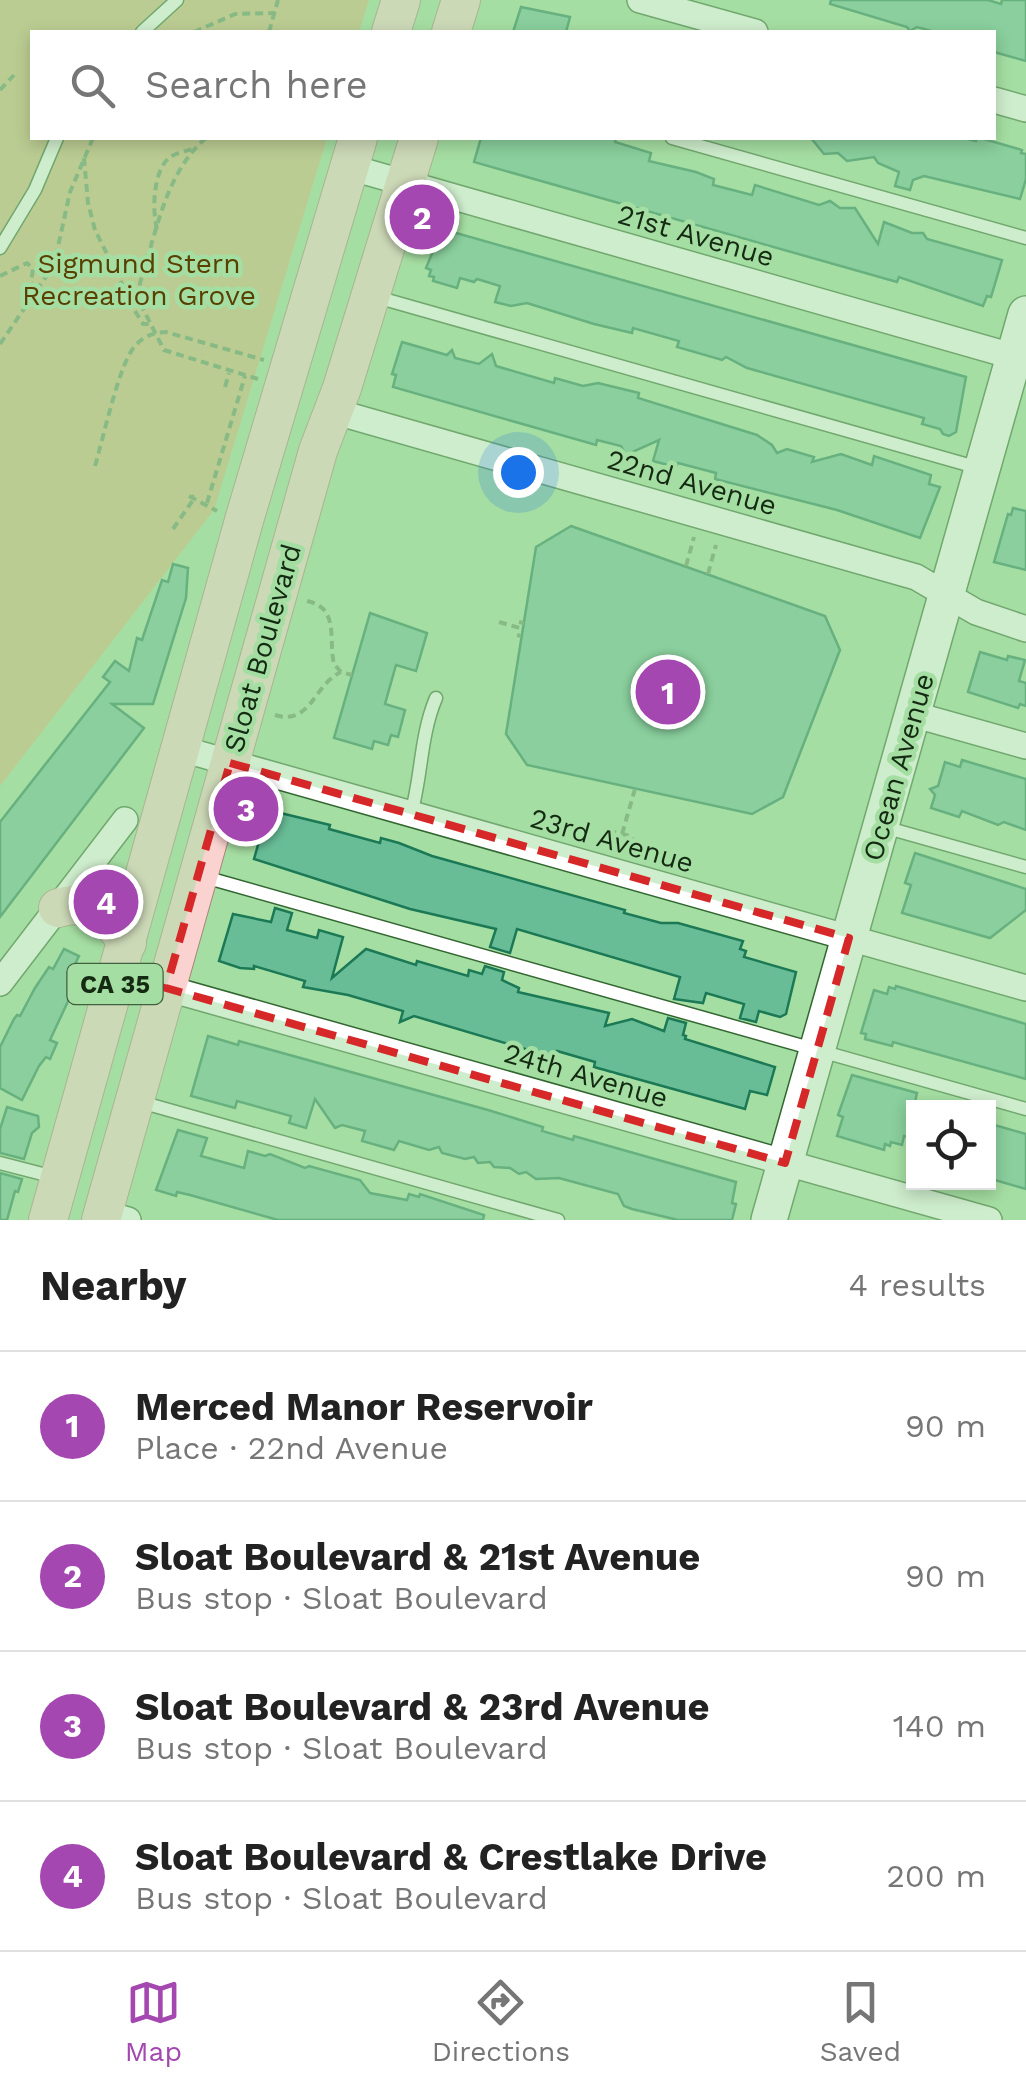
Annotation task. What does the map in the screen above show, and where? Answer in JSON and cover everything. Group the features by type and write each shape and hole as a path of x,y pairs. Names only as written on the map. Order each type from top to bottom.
{"main road":[{"path":"392,30 401,0"},
{"path":"453,30 461,0"},
{"name":"Sloat Boulevard","path":"110,1218 134,1100 318,451 334,412 418,140"},
{"name":"Sloat Boulevard","path":"48,1220 284,379 354,152"},
{"path":"58,908 79,903 96,909 112,922 127,943"}],"street":[{"path":"640,0 747,30"},
{"path":"996,101 1026,110"},
{"name":"21st Avenue","path":"354,152 405,184 1020,358"},
{"name":"Ocean Avenue","path":"769,1220 982,469 1020,358 1026,314"},
{"name":"22nd Avenue","path":"334,412 916,576 976,612 1026,629"},
{"path":"912,714 1026,746"},
{"name":"23rd Avenue","path":"182,749 1026,988"},
{"path":"0,982 126,820"},
{"name":"24th Avenue","path":"166,988 989,1220"}],"lane":[{"path":"144,30 177,0"},
{"path":"0,248 35,190 56,140"},
{"path":"679,140 1026,238"},
{"path":"370,295 982,469"},
{"path":"411,814 423,764 421,747 436,698"},
{"path":"881,826 1026,867"},
{"path":"198,875 1026,1109"},
{"path":"134,1100 558,1220"},
{"path":"0,1163 60,1179"}],"path":[{"path":"270,30 278,0"},
{"path":"199,30 235,14 275,13"},
{"path":"0,90 14,76"},
{"path":"0,344 56,261 65,208 92,140"},
{"path":"204,140 175,175 140,283 139,299 158,344 169,352 259,380"},
{"path":"157,231 152,205 164,166 173,156 193,149"},
{"path":"84,156 88,203 100,242 130,300 139,299"},
{"path":"0,276 27,263 32,269 30,282 35,291"},
{"path":"136,310 143,324 152,324"},
{"path":"95,466 127,358 137,344 155,332 175,334 264,360"},
{"path":"225,387 230,371"},
{"path":"207,503 246,376"},
{"path":"174,529 191,497 220,514"},
{"path":"686,566 694,536"},
{"path":"708,574 717,542"},
{"path":"307,601 326,610 332,622 334,664 341,672 352,674"},
{"path":"499,622 522,625"},
{"path":"275,715 298,716 324,683 341,672"},
{"path":"622,834 635,789"},
{"path":"607,844 610,831 633,838 630,849"}],"highlighted area":[{"path":"230,763 849,938 785,1163 166,988"}],"green space":[{"name":"Sigmund Stern Recreation Grove","path":"0,0 369,0 360,30 30,30 30,140 326,140 214,510 0,786"}],"building":[{"path":"831,0 988,0 1001,4 1002,0 1026,0 1026,61 996,53 996,30 917,27 909,30 830,4"},
{"path":"521,7 570,17 567,30 514,30"},
{"path":"480,140 616,140 651,153 649,161 714,179 713,185 752,195 755,185 819,205 830,201 840,208 855,208 878,244 884,222 923,233 927,239 1002,260 991,297 987,296 983,306 899,277 897,282 474,162"},
{"path":"813,140 987,140 1026,154 1026,179 1020,199 924,176 913,180 910,190 895,186 899,172 878,163 874,157 847,161 838,153 824,154"},
{"path":"442,229 966,377 956,432 949,436 922,424 924,418 747,368 726,357 722,360 677,347 679,341 633,328 632,333 527,303 511,306 495,302 500,286 477,279 474,282 460,278 457,288 433,281 434,277 429,276 431,270 426,268"},
{"path":"402,342 447,355 452,350 455,358 479,364 492,354 496,366 554,383 555,378 583,386 598,383 639,393 638,398 757,435 777,453 787,449 814,457 812,462 841,454 872,465 874,456 931,475 929,484 940,487 920,538 837,510 715,479 716,473 653,461 659,440 626,455 621,446 597,440 596,445 393,387 396,375 392,374"},
{"path":"1013,508 1026,511 1026,570 994,562"},
{"path":"571,526 825,616 840,650 783,797 752,814 527,765 506,734 536,547"},
{"path":"173,564 188,568 186,598 153,704 112,704 144,728 0,917 0,822 110,682 103,677 115,661 129,671 137,638 142,640 162,580 168,582"},
{"path":"370,613 427,633 416,671 396,665 385,704 405,710 398,737 391,735 388,745 374,741 372,749 334,738"},
{"path":"980,652 1007,660 1008,656 1025,660 1019,681 1026,683 1026,706 1020,704 1018,708 968,692"},
{"path":"962,760 1026,779 1026,830 1004,822 998,825 962,811 959,817 931,808 935,795 930,789 938,786 945,762 960,767"},
{"path":"268,810 330,825 329,829 380,843 381,838 399,843 432,856 625,910 624,913 743,941 740,949 746,951 744,957 796,972 786,1014 780,1017 759,1011 756,1022 740,1018 744,1004 706,993 703,1003 674,999 680,977 517,929 510,953 490,947 496,929 410,909 254,859"},
{"path":"915,853 1026,889 1026,910 990,938 902,913 911,885 905,883"},
{"path":"275,908 292,913 287,930 317,938 319,930 343,937 332,978 366,949 468,976 469,970 482,974 485,966 504,972 502,980 519,988 518,992 609,1013 605,1026 632,1019 664,1031 668,1018 686,1023 685,1039 775,1067 767,1095 750,1091 745,1109 594,1067 595,1062 557,1051 552,1057 414,1016 400,1022 403,1011 303,987 305,981 254,966 240,968 219,961 233,914 271,922"},
{"path":"64,949 79,956 73,968 79,971 74,980 77,982 50,1040 57,1043 50,1059 46,1057 39,1066 22,1100 0,1088 0,1047 14,1019 20,1016"},
{"path":"889,987 1026,1024 1026,1079 893,1042 892,1046 865,1039 866,1034 861,1033 874,990 887,994"},
{"path":"208,1036 238,1045 239,1041 488,1110 573,1140 574,1136 736,1182 732,1220 678,1220 624,1206 618,1194 559,1178 536,1179 526,1172 519,1174 510,1168 494,1167 490,1162 478,1163 474,1157 465,1159 442,1153 439,1147 429,1150 399,1141 394,1150 362,1141 365,1131 342,1125 335,1128 315,1099 306,1128 289,1123 291,1116 237,1101 235,1108 191,1096"},
{"path":"852,1075 917,1093 916,1100 906,1100 906,1137 902,1145 891,1142 890,1146 885,1144 884,1150 837,1136 843,1117 838,1115"},
{"path":"7,1107 38,1116 39,1127 32,1133 24,1159 0,1153 0,1129"},
{"path":"996,1125 1026,1134 1026,1189 996,1180"},
{"path":"178,1130 207,1138 201,1156 244,1168 248,1151 270,1154 305,1168 360,1180 370,1193 407,1200 409,1194 420,1194 484,1215 483,1220 278,1220 190,1195 177,1192 176,1196 156,1190"},
{"path":"0,1173 22,1179 7,1220 0,1220"}],"place":[{"name":"Sloat Boulevard & 21st Avenue","path":"422,217"},
{"name":"Merced Manor Reservoir","path":"668,692"},
{"name":"Sloat Boulevard & 23rd Avenue","path":"246,809"},
{"name":"Sloat Boulevard & Crestlake Drive","path":"106,902"}]}
